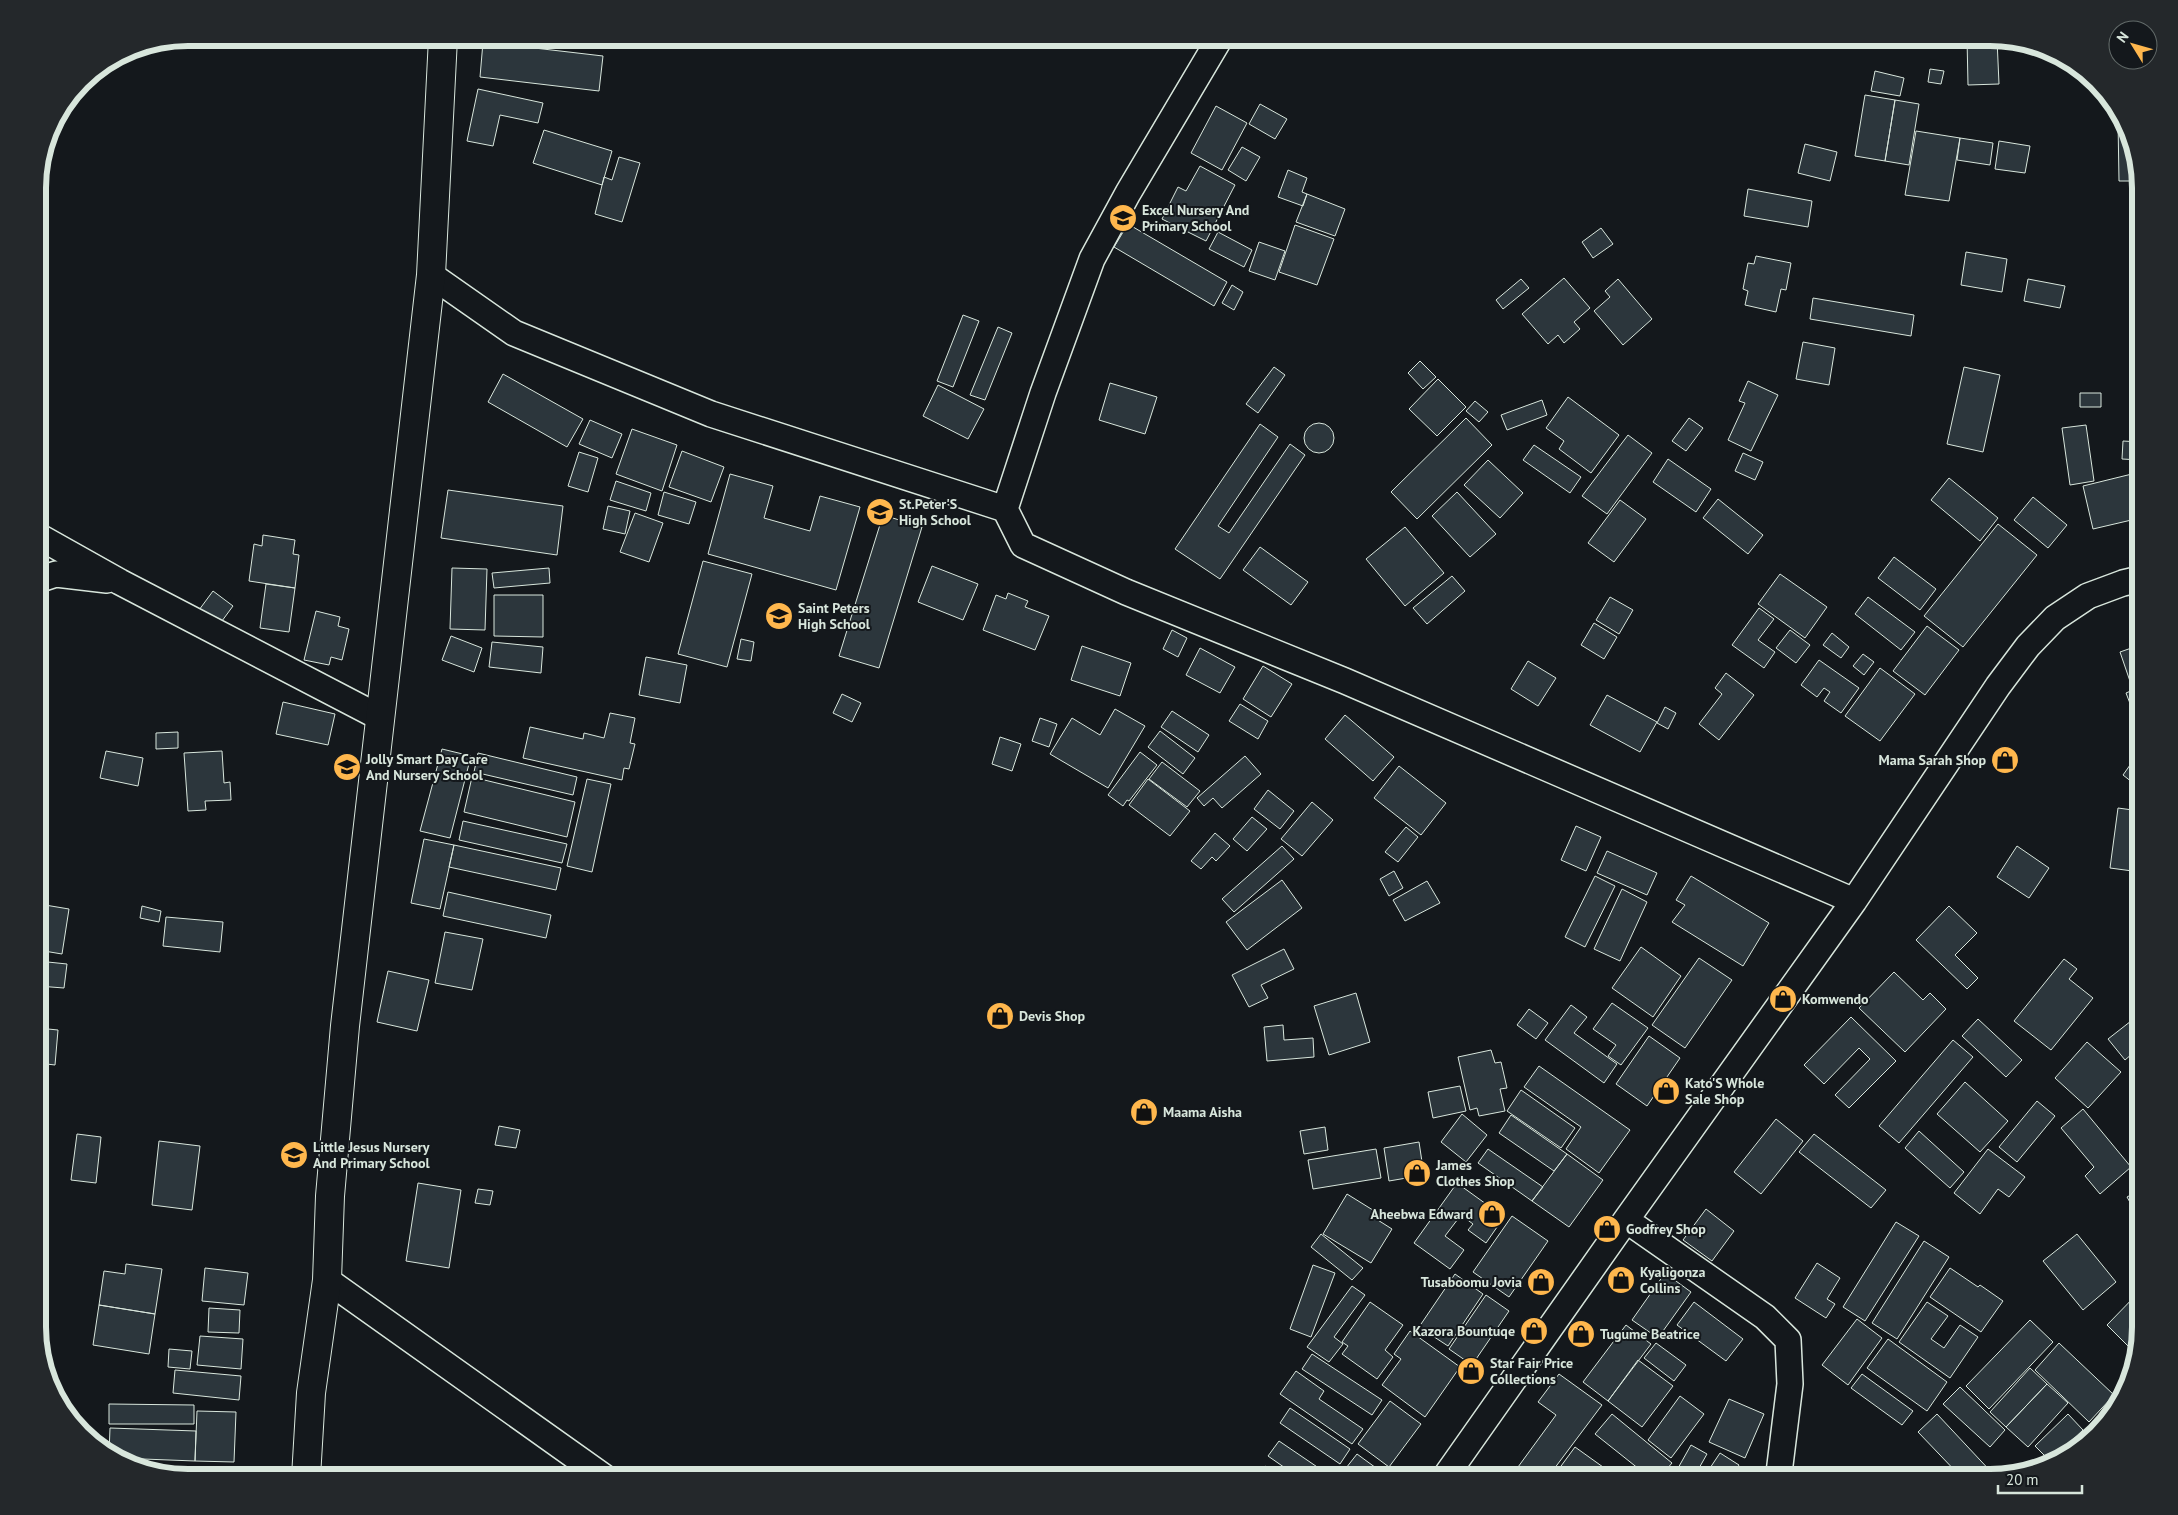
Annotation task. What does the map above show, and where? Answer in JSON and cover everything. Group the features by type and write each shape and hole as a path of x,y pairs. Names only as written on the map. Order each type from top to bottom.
{"street":[{"path":"1215,46 1128,193 1092,259 1043,393 1005,509 1023,545 1126,592 1364,689 1854,901"},
{"path":"307,1469 311,1393 327,1280 330,1196 344,1026 431,275 443,47"},
{"path":"431,275 514,333 684,403 711,414 1005,509"},
{"path":"47,541 120,582 379,717"},
{"path":"47,577 56,574 120,582"},
{"path":"1451,1469 1626,1220 1854,901 1998,686 2028,646 2055,618 2088,596 2123,582 2132,580"},
{"path":"1626,1220 1765,1317 1788,1340 1790,1384 1779,1469"},
{"path":"327,1280 591,1469"}],"building":[{"path":"1967,46 1997,46 1999,84 1968,85"},
{"path":"483,47 524,47 603,56 599,91 480,77"},
{"path":"1930,69 1944,71 1941,84 1928,82"},
{"path":"1875,71 1904,78 1900,96 1871,91"},
{"path":"478,89 543,103 538,123 500,115 493,146 467,141"},
{"path":"1865,95 1895,100 1885,161 1855,156"},
{"path":"1895,100 1919,104 1909,165 1885,161"},
{"path":"1260,104 1287,119 1275,139 1249,124"},
{"path":"1216,106 1247,123 1222,170 1191,153"},
{"path":"2118,128 2127,152 2132,181 2119,181"},
{"path":"544,130 612,151 602,185 533,163"},
{"path":"1916,131 1960,138 1949,201 1905,195"},
{"path":"1960,138 1993,143 1990,165 1957,160"},
{"path":"1999,141 2030,146 2025,173 1995,169"},
{"path":"1805,144 1837,152 1830,181 1798,173"},
{"path":"1242,147 1260,157 1246,181 1228,170"},
{"path":"619,157 640,163 622,222 595,214 604,177 612,180"},
{"path":"1200,166 1235,185 1206,241 1162,219 1178,187 1186,191"},
{"path":"1288,170 1307,178 1302,192 1307,194 1303,206 1278,197"},
{"path":"1748,189 1812,201 1808,227 1744,216"},
{"path":"1307,194 1345,209 1335,236 1296,222"},
{"path":"1128,224 1227,282 1214,306 1114,247"},
{"path":"1295,225 1334,239 1317,285 1279,272"},
{"path":"1601,228 1613,244 1593,258 1582,242"},
{"path":"1218,232 1252,250 1244,267 1209,249"},
{"path":"1259,242 1285,251 1275,280 1249,271"},
{"path":"1966,252 2007,259 2002,292 1961,285"},
{"path":"1756,256 1791,263 1786,290 1781,289 1776,312 1745,305 1748,291 1743,289 1748,263 1754,264"},
{"path":"1564,278 1590,308 1574,322 1580,329 1564,343 1558,335 1548,344 1522,314"},
{"path":"1521,279 1529,288 1503,309 1496,300"},
{"path":"1618,279 1652,319 1623,345 1594,311 1610,297 1605,291"},
{"path":"2028,279 2065,286 2060,308 2024,301"},
{"path":"1232,285 1243,292 1234,310 1222,303"},
{"path":"1813,298 1914,315 1911,336 1810,319"},
{"path":"963,315 979,321 953,387 937,381"},
{"path":"998,327 1012,333 985,400 970,395"},
{"path":"1803,342 1835,348 1829,385 1796,379"},
{"path":"1420,361 1436,377 1423,389 1408,373"},
{"path":"1274,367 1285,375 1258,413 1246,404"},
{"path":"1964,367 2000,375 1983,452 1947,444"},
{"path":"503,374 583,419 567,447 488,402"},
{"path":"1438,379 1466,407 1437,436 1409,409"},
{"path":"1748,381 1778,395 1751,451 1728,440 1745,403 1739,401"},
{"path":"1110,383 1157,397 1145,434 1099,420"},
{"path":"938,385 984,409 968,439 923,416"},
{"path":"2080,393 2101,393 2101,407 2080,407"},
{"path":"1568,397 1619,435 1591,473 1559,449 1564,441 1546,428"},
{"path":"1542,400 1547,415 1507,430 1501,415"},
{"path":"1475,401 1488,412 1479,422 1466,411"},
{"path":"1466,418 1492,445 1417,519 1391,492"},
{"path":"1689,418 1703,428 1686,451 1672,441"},
{"path":"590,420 622,434 612,458 579,444"},
{"path":"1319,423 1329,428 1334,438 1329,448 1319,453 1309,448 1304,438 1309,428"},
{"path":"1260,424 1278,437 1218,526 1229,533 1290,444 1305,455 1220,579 1175,549"},
{"path":"2086,425 2094,481 2070,485 2062,428"},
{"path":"632,429 677,445 662,491 616,474"},
{"path":"1628,435 1652,453 1607,514 1582,496"},
{"path":"2123,441 2132,442 2132,460 2122,459"},
{"path":"1534,445 1581,477 1570,493 1523,460"},
{"path":"682,451 724,467 711,502 669,487"},
{"path":"579,452 598,458 588,492 568,486"},
{"path":"1743,453 1763,462 1755,480 1735,471"},
{"path":"1668,459 1711,489 1696,512 1653,482"},
{"path":"1488,460 1523,493 1500,518 1464,485"},
{"path":"730,474 773,486 764,518 810,531 820,496 860,507 836,590 708,554"},
{"path":"2132,474 2132,520 2093,529 2083,486"},
{"path":"1949,478 1998,518 1980,541 1931,500"},
{"path":"616,481 651,493 646,511 610,500"},
{"path":"448,490 563,506 557,555 441,538"},
{"path":"664,492 696,502 689,524 658,515"},
{"path":"1457,492 1496,534 1470,557 1432,516"},
{"path":"2033,497 2067,525 2048,548 2014,520"},
{"path":"1718,499 1763,535 1748,554 1703,518"},
{"path":"1620,500 1646,519 1614,562 1588,543"},
{"path":"608,506 630,511 625,534 603,529"},
{"path":"635,513 663,523 649,562 620,552"},
{"path":"883,515 922,527 879,668 839,656"},
{"path":"1998,524 2037,555 1963,647 1924,616"},
{"path":"1405,527 1444,573 1405,606 1366,559"},
{"path":"263,535 295,540 293,554 299,555 295,588 249,581 254,544 262,546"},
{"path":"1260,547 1308,582 1291,605 1243,570"},
{"path":"1894,557 1936,589 1920,610 1878,578"},
{"path":"703,561 752,574 727,667 678,654"},
{"path":"932,566 978,584 963,620 918,602"},
{"path":"452,568 487,569 485,630 450,629"},
{"path":"549,568 550,583 494,588 492,573"},
{"path":"1780,574 1827,607 1805,638 1758,604"},
{"path":"1452,576 1465,591 1427,624 1413,608"},
{"path":"266,584 295,588 289,632 260,628"},
{"path":"213,591 233,606 219,625 199,610"},
{"path":"1008,593 1028,601 1025,607 1049,616 1035,650 983,630 996,595 1006,599"},
{"path":"494,595 543,595 543,637 494,636"},
{"path":"1610,597 1633,610 1619,634 1596,620"},
{"path":"1868,597 1915,632 1901,650 1855,614"},
{"path":"1759,608 1774,619 1758,640 1775,652 1764,668 1732,645"},
{"path":"316,611 340,617 338,626 349,629 342,660 331,657 329,665 304,660"},
{"path":"1594,623 1617,637 1604,659 1581,645"},
{"path":"1927,626 1959,650 1925,695 1893,671"},
{"path":"1172,630 1187,638 1178,657 1163,649"},
{"path":"1790,630 1810,645 1796,663 1776,648"},
{"path":"1832,633 1849,647 1841,658 1823,645"},
{"path":"451,636 482,648 474,672 442,660"},
{"path":"741,639 754,642 751,661 737,659"},
{"path":"492,642 543,647 541,673 489,667"},
{"path":"1082,646 1131,663 1120,696 1071,680"},
{"path":"1200,648 1235,667 1220,693 1186,675"},
{"path":"2132,648 2132,687 2120,652"},
{"path":"1863,654 1874,662 1864,675 1853,666"},
{"path":"646,657 687,665 680,703 639,695"},
{"path":"1819,660 1859,688 1841,713 1824,701 1830,692 1824,688 1817,697 1801,685"},
{"path":"1528,661 1556,678 1538,706 1511,689"},
{"path":"1263,666 1292,684 1271,717 1243,699"},
{"path":"1880,668 1915,694 1880,741 1845,716"},
{"path":"1726,673 1754,695 1719,740 1699,724 1722,694 1715,688"},
{"path":"2132,690 2132,706 2131,706 2126,693"},
{"path":"842,694 861,703 852,722 833,713"},
{"path":"1607,695 1657,722 1640,752 1590,725"},
{"path":"283,702 335,714 328,745 276,734"},
{"path":"1240,704 1268,721 1258,739 1229,721"},
{"path":"1665,707 1676,713 1668,729 1657,723"},
{"path":"1115,709 1145,726 1108,788 1050,754 1072,718 1100,735"},
{"path":"1172,711 1209,735 1198,752 1161,727"},
{"path":"610,713 635,718 630,743 635,744 629,769 624,768 622,780 523,758 530,727 583,739 584,733 604,738"},
{"path":"1345,715 1394,757 1373,781 1325,739"},
{"path":"1040,718 1057,724 1049,747 1032,741"},
{"path":"1160,731 1195,758 1183,774 1148,747"},
{"path":"178,732 178,748 156,749 156,733"},
{"path":"1000,737 1021,744 1012,771 992,764"},
{"path":"442,749 471,756 450,838 420,831"},
{"path":"106,751 143,758 138,786 100,778"},
{"path":"222,751 224,783 230,782 231,800 205,801 206,810 188,811 184,753"},
{"path":"1140,752 1157,765 1123,806 1108,795"},
{"path":"478,753 577,777 573,795 474,772"},
{"path":"1245,756 1261,774 1222,808 1213,798 1204,806 1197,798"},
{"path":"1162,762 1200,791 1187,807 1149,779"},
{"path":"2132,762 2132,782 2123,775"},
{"path":"1399,766 1446,803 1421,835 1374,798"},
{"path":"472,777 575,802 567,837 464,812"},
{"path":"587,779 611,784 592,872 567,866"},
{"path":"1148,779 1190,811 1170,836 1129,805"},
{"path":"1268,790 1294,811 1280,829 1254,809"},
{"path":"1312,802 1333,820 1302,856 1281,839"},
{"path":"2118,808 2132,810 2132,871 2110,868"},
{"path":"1252,817 1267,829 1247,851 1233,839"},
{"path":"463,821 567,844 562,863 459,840"},
{"path":"1576,826 1601,837 1586,871 1561,860"},
{"path":"1406,827 1418,837 1398,862 1385,852"},
{"path":"1215,833 1230,846 1216,861 1212,857 1201,869 1191,861"},
{"path":"424,839 454,845 440,909 411,903"},
{"path":"454,845 561,868 556,890 449,867"},
{"path":"1282,846 1294,859 1234,912 1222,899"},
{"path":"2017,846 2049,868 2029,898 1997,877"},
{"path":"1607,851 1657,873 1647,895 1597,873"},
{"path":"1394,871 1403,888 1389,896 1380,879"},
{"path":"1595,876 1615,886 1585,947 1565,937"},
{"path":"1691,876 1769,923 1743,966 1672,922 1685,905 1676,900"},
{"path":"1282,880 1302,908 1247,950 1226,922"},
{"path":"1427,881 1440,903 1405,921 1393,900"},
{"path":"1622,889 1647,902 1620,961 1594,949"},
{"path":"448,892 551,915 546,938 443,916"},
{"path":"47,905 69,909 62,954 47,952"},
{"path":"142,906 161,911 159,922 140,918"},
{"path":"1949,906 1977,933 1955,955 1978,978 1967,989 1916,940"},
{"path":"166,917 223,922 220,952 163,946"},
{"path":"445,932 483,939 472,990 435,983"},
{"path":"1641,947 1681,976 1653,1017 1612,988"},
{"path":"1284,949 1294,969 1261,985 1268,998 1249,1007 1232,975"},
{"path":"1699,958 1732,980 1685,1048 1652,1025"},
{"path":"2064,959 2077,969 2069,979 2093,998 2051,1050 2014,1021"},
{"path":"47,962 67,964 64,988 47,987"},
{"path":"388,971 429,980 417,1031 377,1022"},
{"path":"1894,972 1923,1000 1930,993 1946,1009 1905,1052 1859,1008"},
{"path":"1356,993 1370,1042 1329,1055 1314,1006"},
{"path":"1612,1003 1648,1028 1621,1065 1608,1056 1616,1045 1593,1029"},
{"path":"1571,1005 1587,1017 1574,1033 1617,1064 1604,1083 1545,1040"},
{"path":"1529,1009 1548,1023 1536,1039 1517,1025"},
{"path":"1851,1017 1896,1061 1849,1108 1835,1095 1870,1059 1859,1048 1824,1084 1804,1065"},
{"path":"1978,1019 2022,1060 2006,1077 1962,1036"},
{"path":"2132,1020 2132,1054 2125,1060 2108,1039"},
{"path":"1283,1025 1284,1040 1313,1038 1314,1057 1267,1061 1264,1027"},
{"path":"47,1029 58,1030 55,1065 47,1064"},
{"path":"1649,1036 1680,1058 1647,1106 1616,1084"},
{"path":"1953,1040 1973,1057 1899,1143 1879,1126"},
{"path":"2087,1042 2121,1072 2088,1108 2055,1078"},
{"path":"1491,1050 1495,1063 1501,1062 1507,1088 1500,1089 1505,1111 1479,1116 1477,1108 1470,1110 1458,1057"},
{"path":"1539,1066 1630,1130 1599,1173 1566,1149 1581,1127 1524,1087"},
{"path":"1965,1082 2008,1121 1980,1152 1937,1114"},
{"path":"1460,1086 1466,1111 1433,1118 1428,1092"},
{"path":"1521,1090 1575,1128 1561,1148 1507,1111"},
{"path":"2037,1101 2055,1116 2017,1162 1999,1147"},
{"path":"2083,1109 2131,1167 2100,1194 2085,1176 2094,1167 2061,1128"},
{"path":"1462,1114 1487,1135 1466,1162 1441,1142"},
{"path":"1511,1115 1567,1154 1554,1171 1499,1133"},
{"path":"1776,1119 1803,1141 1761,1194 1734,1172"},
{"path":"499,1126 520,1130 516,1148 495,1145"},
{"path":"1325,1127 1328,1150 1304,1154 1300,1131"},
{"path":"1919,1131 1964,1172 1950,1188 1905,1148"},
{"path":"77,1134 101,1137 96,1183 71,1180"},
{"path":"1814,1134 1886,1190 1871,1208 1799,1152"},
{"path":"159,1141 200,1146 192,1210 152,1205"},
{"path":"1419,1142 1424,1175 1389,1181 1384,1148"},
{"path":"1376,1149 1381,1178 1313,1189 1308,1160"},
{"path":"1488,1149 1543,1187 1532,1201 1478,1163"},
{"path":"1988,1149 2025,1177 2009,1197 1998,1189 1980,1214 1954,1193"},
{"path":"1567,1154 1603,1180 1569,1227 1532,1201"},
{"path":"418,1183 461,1190 449,1268 406,1261"},
{"path":"1457,1183 1504,1217 1486,1243 1468,1230 1473,1224 1461,1215 1445,1236 1464,1250 1450,1269 1414,1243"},
{"path":"478,1189 493,1191 490,1205 475,1203"},
{"path":"1347,1194 1376,1212 1373,1217 1392,1229 1371,1263 1323,1234"},
{"path":"2132,1194 2132,1206 2127,1197"},
{"path":"1706,1209 1734,1231 1712,1261 1683,1240"},
{"path":"1512,1216 1548,1241 1509,1297 1473,1272"},
{"path":"1896,1222 1919,1236 1865,1321 1843,1307"},
{"path":"1321,1234 1363,1268 1352,1280 1311,1247"},
{"path":"2077,1234 2116,1282 2083,1310 2043,1261"},
{"path":"1924,1241 1949,1257 1897,1339 1872,1323"},
{"path":"1817,1263 1840,1278 1827,1299 1835,1304 1826,1318 1795,1298"},
{"path":"126,1264 162,1269 155,1314 99,1305 104,1271 125,1274"},
{"path":"1313,1265 1335,1273 1311,1337 1290,1329"},
{"path":"205,1268 248,1273 244,1305 202,1301"},
{"path":"1950,1268 2003,1301 1981,1332 1930,1297"},
{"path":"1665,1273 1691,1292 1658,1338 1632,1320"},
{"path":"1455,1274 1483,1294 1448,1346 1419,1327"},
{"path":"1352,1286 1365,1295 1334,1337 1343,1344 1329,1362 1307,1347"},
{"path":"1486,1295 1509,1311 1472,1365 1449,1349"},
{"path":"2132,1299 2130,1348 2107,1325"},
{"path":"1370,1302 1403,1325 1385,1350 1393,1357 1377,1379 1342,1354 1348,1346 1342,1342"},
{"path":"1694,1302 1743,1339 1726,1361 1677,1325"},
{"path":"1927,1302 1948,1316 1931,1339 1944,1348 1960,1325 1978,1337 1950,1378 1899,1342"},
{"path":"99,1305 155,1314 149,1354 93,1345"},
{"path":"209,1308 240,1310 239,1333 208,1332"},
{"path":"1857,1319 1882,1338 1848,1385 1822,1365"},
{"path":"2030,1320 2053,1342 1989,1409 1966,1386"},
{"path":"1626,1325 1651,1344 1608,1401 1583,1382"},
{"path":"1410,1331 1460,1367 1425,1417 1382,1385 1401,1359 1394,1354"},
{"path":"200,1336 243,1339 241,1369 197,1365"},
{"path":"1888,1339 1947,1382 1927,1411 1867,1368"},
{"path":"1656,1343 1686,1365 1674,1381 1644,1358"},
{"path":"2059,1343 2114,1395 2089,1422 2035,1370"},
{"path":"169,1349 192,1351 190,1369 168,1367"},
{"path":"1312,1354 1382,1400 1372,1415 1302,1369"},
{"path":"1638,1360 1673,1386 1642,1427 1608,1401"},
{"path":"2030,1368 2047,1384 2006,1427 1990,1412"},
{"path":"175,1370 241,1376 239,1400 173,1393"},
{"path":"1296,1371 1324,1391 1319,1399 1363,1429 1352,1444 1280,1394"},
{"path":"1559,1374 1602,1405 1554,1469 1521,1469 1518,1467 1556,1415 1538,1402"},
{"path":"1862,1374 1913,1411 1902,1425 1851,1388"},
{"path":"2047,1384 2068,1403 2028,1447 2006,1427"},
{"path":"1960,1387 2005,1430 1990,1447 1943,1404"},
{"path":"1680,1396 1704,1414 1671,1458 1648,1440"},
{"path":"1729,1399 1764,1414 1745,1458 1709,1442"},
{"path":"1390,1401 1421,1424 1389,1467 1358,1444"},
{"path":"109,1404 194,1405 194,1424 109,1424"},
{"path":"1290,1408 1350,1449 1340,1464 1280,1423"},
{"path":"197,1411 236,1412 234,1462 195,1461"},
{"path":"1612,1414 1672,1463 1667,1469 1639,1469 1595,1434"},
{"path":"1937,1414 1988,1469 1953,1469 1918,1432"},
{"path":"2068,1414 2083,1430 2061,1450 2046,1457 2035,1446"},
{"path":"110,1428 196,1431 195,1461 138,1459 109,1445"},
{"path":"1279,1441 1320,1469 1287,1469 1268,1456"},
{"path":"1691,1445 1707,1454 1699,1469 1678,1469"},
{"path":"1575,1447 1606,1469 1559,1469"},
{"path":"1720,1453 1739,1465 1737,1469 1710,1468"},
{"path":"1357,1454 1377,1469 1345,1469"}],"place":[{"name":"Excel Nursery And Primary School","path":"1123,218"},
{"name":"St.Peter'S High School","path":"880,512"},
{"name":"Saint Peters High School","path":"779,616"},
{"name":"Mama Sarah Shop","path":"2005,760"},
{"name":"Jolly Smart Day Care And Nursery School","path":"347,767"},
{"name":"Komwendo","path":"1783,999"},
{"name":"Devis Shop","path":"1000,1016"},
{"name":"Kato'S Whole Sale Shop","path":"1666,1091"},
{"name":"Maama Aisha","path":"1144,1112"},
{"name":"Little Jesus Nursery And Primary School","path":"294,1155"},
{"name":"James Clothes Shop","path":"1417,1173"},
{"name":"Aheebwa Edward","path":"1492,1214"},
{"name":"Godfrey Shop","path":"1607,1229"},
{"name":"Kyaligonza Collins","path":"1621,1280"},
{"name":"Tusaboomu Jovia","path":"1541,1282"},
{"name":"Kazora Bountuqe","path":"1534,1331"},
{"name":"Tugume Beatrice","path":"1581,1334"},
{"name":"Star Fair Price Collections","path":"1471,1371"}]}
